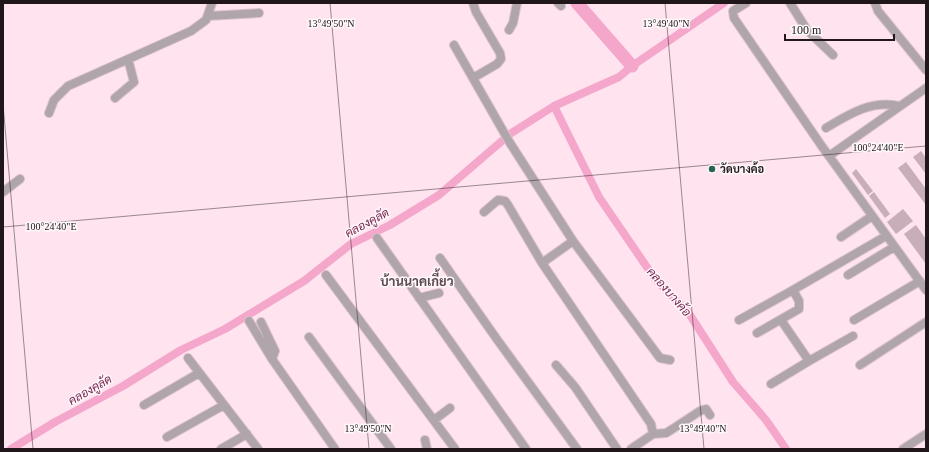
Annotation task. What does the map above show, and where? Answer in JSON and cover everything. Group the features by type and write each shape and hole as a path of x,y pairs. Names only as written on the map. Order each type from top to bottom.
{"street":[{"path":"49,113 54,100 68,86 191,31 206,20 212,3"},
{"path":"473,3 476,12 500,53 500,59 497,64 473,78"},
{"path":"509,30 513,23 517,3"},
{"path":"746,3 733,11 734,18 829,156 926,290"},
{"path":"790,3 807,30 833,55"},
{"path":"875,3 878,11 926,70"},
{"path":"208,16 259,13"},
{"path":"454,45 510,143 573,241 660,358 670,360"},
{"path":"115,98 134,82 128,59"},
{"path":"829,156 926,88"},
{"path":"826,128 857,109 887,104 899,106"},
{"path":"3,192 20,179"},
{"path":"484,212 498,200 505,201 542,263 651,424 652,434"},
{"path":"841,237 872,216"},
{"path":"739,320 886,236"},
{"path":"377,238 526,449"},
{"path":"542,263 573,241"},
{"path":"848,274 894,247"},
{"path":"440,258 577,449"},
{"path":"326,275 455,449"},
{"path":"854,320 920,281"},
{"path":"757,334 800,307 798,297 793,290"},
{"path":"419,298 439,293"},
{"path":"781,320 809,361"},
{"path":"249,321 272,359 335,449"},
{"path":"261,322 274,346 275,351 272,359"},
{"path":"860,365 926,322"},
{"path":"771,384 853,336"},
{"path":"309,337 391,449"},
{"path":"188,358 258,449"},
{"path":"556,365 574,387 617,449"},
{"path":"144,405 200,373"},
{"path":"167,436 224,405"},
{"path":"434,420 450,408"},
{"path":"631,449 652,434 666,433 706,409 710,415"},
{"path":"221,449 247,434"},
{"path":"904,449 926,434"},
{"path":"425,440 426,449"}],"building":[{"path":"921,151 926,158 926,174 913,157"},
{"path":"906,162 926,189 926,205 898,168"},
{"path":"856,169 873,191 868,195 852,173"},
{"path":"874,192 890,214 885,218 869,196"},
{"path":"903,209 913,221 896,234 887,222"},
{"path":"916,225 926,239 926,264 904,234"}],"waterway":[{"name":"คลองบางค้อ","path":"577,3 632,66"},
{"name":"คลองคูลัด","path":"11,449 55,422 123,386 181,350 225,329 304,281 351,244 390,225 439,195 510,134 554,106 619,77 632,66 724,3"},
{"name":"คลองบางค้อ","path":"554,106 599,197 655,279 688,312 733,382 766,420 786,449"}],"place":[{"name":"วัดบางค้อ","path":"712,169"}],"district":[{"name":"บ้านนาคเกี้ยว","path":"417,281"}]}
